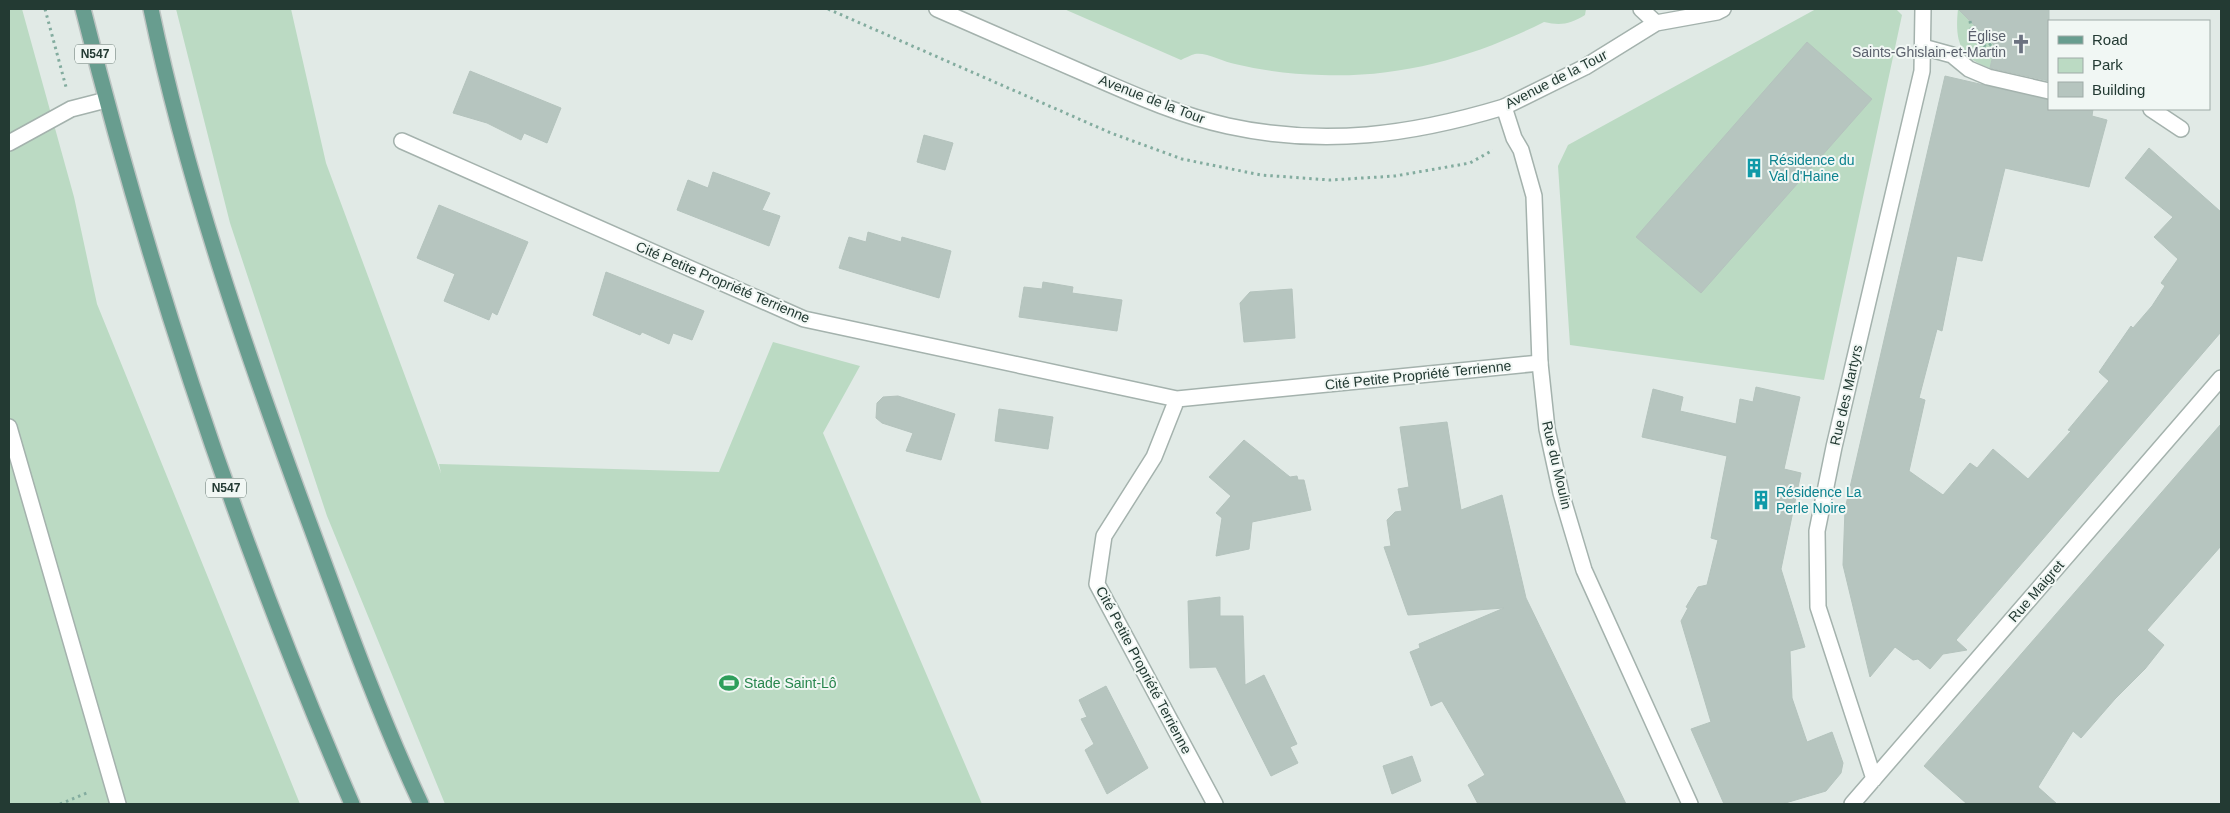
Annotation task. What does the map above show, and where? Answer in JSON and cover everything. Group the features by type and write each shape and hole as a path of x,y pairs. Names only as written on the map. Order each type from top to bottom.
{"main road":[{"name":"N547","path":"83,9 106,100 154,269 208,438 303,690 352,804"},
{"path":"152,9 202,206 274,429 347,626 421,804"}],"street":[{"name":"Avenue de la Tour","path":"937,9 1179,112 1228,126 1299,135 1371,135 1432,127 1504,107 1585,67 1667,9"},
{"path":"1641,9 1656,16"},
{"name":"Avenue de la Tour","path":"1656,16 1717,12 1723,9"},
{"name":"Rue des Martyrs","path":"1874,779 1818,607 1817,531 1834,447 1922,71 1924,9"},
{"path":"1923,47 1952,55 1969,69 1988,78 2048,91"},
{"path":"9,143 72,109 106,100"},
{"name":"Rue du Moulin","path":"1504,107 1514,138 1521,150 1534,196 1540,363 1547,429 1561,493 1584,570 1690,804"},
{"path":"2153,110 2182,128"},
{"name":"Cité Petite Propriété Terrienne","path":"402,141 804,319 1177,399 1540,363"},
{"name":"Rue Maigret","path":"1852,804 2221,378"},
{"name":"Cité Petite Propriété Terrienne","path":"1177,399 1154,457 1104,536 1097,584 1215,804"},
{"path":"9,427 118,804"}],"path":[{"path":"45,9 72,109"},
{"path":"1970,21 1973,40 1987,47 1992,42"},
{"path":"60,804 111,782"}],"green space":[{"path":"9,9 22,9 74,197 97,304 300,804 9,804"},
{"path":"176,9 291,9 326,163 441,473 439,464 719,472 773,342 860,366 823,433 982,804 445,804 327,516 230,223"},
{"path":"1064,9 1586,9 1585,15 1570,22 1555,24 1544,22 1491,45 1436,63 1380,73 1311,75 1235,64 1199,54 1193,54 1181,60"},
{"path":"1816,9 1896,9 1902,15 1824,380 1570,345 1558,166 1568,145"},
{"path":"1958,9 1995,46 1990,68 1979,64 1971,58 1961,46 1957,29"}],"building":[{"name":"Église Saints-Ghislain-et-Martin","path":"1958,9 2049,9 2048,81 1990,68 1995,46"},
{"name":"Résidence du Val d'Haine","path":"1807,42 1872,99 1701,293 1636,237"},
{"path":"470,71 561,108 547,143 524,133 521,140 487,123 453,113"},
{"path":"1945,76 2048,100 2048,110 2093,110 2092,116 2107,120 2089,187 2005,168 1982,261 1957,256 1942,331 1937,329 1919,398 1925,400 1909,471 1943,495 1970,463 1977,468 1993,449 2028,479 2071,431 2068,430 2109,381 2099,372 2131,326 2133,328 2152,306 2165,286 2161,283 2178,259 2154,237 2173,217 2125,178 2149,148 2221,212 2221,332 1956,640 1967,650 1943,654 1930,669 1918,659 1913,660 1895,647 1870,677 1843,565 1845,509"},
{"path":"924,135 953,143 945,170 917,162"},
{"path":"713,172 770,193 762,210 780,216 769,246 677,210 688,180 708,188"},
{"path":"439,205 528,242 497,315 492,312 489,320 444,301 455,274 417,258"},
{"path":"868,232 901,242 902,237 951,251 939,298 839,268 849,237 866,242"},
{"path":"606,272 704,311 692,340 673,333 669,344 642,332 640,335 593,315"},
{"path":"1043,282 1073,287 1072,293 1122,300 1117,331 1019,317 1024,287 1042,289"},
{"path":"1292,289 1295,338 1244,342 1240,303 1250,292"},
{"path":"1756,387 1800,397 1784,469 1801,473 1781,569 1805,647 1790,651 1792,698 1807,742 1832,732 1843,763 1841,773 1826,791 1782,804 1724,804 1691,729 1711,722 1681,621 1688,608 1686,607 1698,587 1707,585 1718,540 1711,538 1727,456 1642,437 1653,389 1683,397 1680,411 1736,424 1740,399 1753,402"},
{"path":"898,396 955,414 941,460 906,451 913,433 882,423 876,418 877,403 883,397"},
{"path":"999,409 1053,417 1048,449 995,441"},
{"path":"1447,422 1461,510 1502,495 1526,598 1626,804 1478,804 1468,785 1485,775 1442,701 1431,706 1410,652 1420,648 1419,644 1504,608 1408,615 1384,547 1391,546 1387,520 1395,512 1402,511 1398,489 1409,487 1400,427"},
{"path":"2221,424 2221,546 2147,630 2164,645 2145,669 2115,699 2081,738 2073,731 2038,787 2057,804 1967,804 1924,766"},
{"path":"1244,440 1290,477 1297,476 1298,480 1304,480 1311,510 1252,522 1249,549 1216,556 1222,518 1216,513 1231,496 1209,477"},
{"path":"1220,597 1220,616 1243,616 1245,685 1264,675 1297,744 1290,747 1298,763 1271,776 1216,667 1190,668 1188,601"},
{"path":"1106,686 1148,768 1107,794 1085,750 1094,744 1081,719 1087,717 1079,700"},
{"path":"1412,756 1421,781 1392,794 1383,766"}],"place":[{"name":"Église Saints-Ghislain-et-Martin","path":"2021,44"},
{"name":"Résidence du Val d'Haine","path":"1754,168"},
{"name":"Résidence La Perle Noire","path":"1761,500"},
{"name":"Stade Saint-Lô","path":"729,683"}]}
